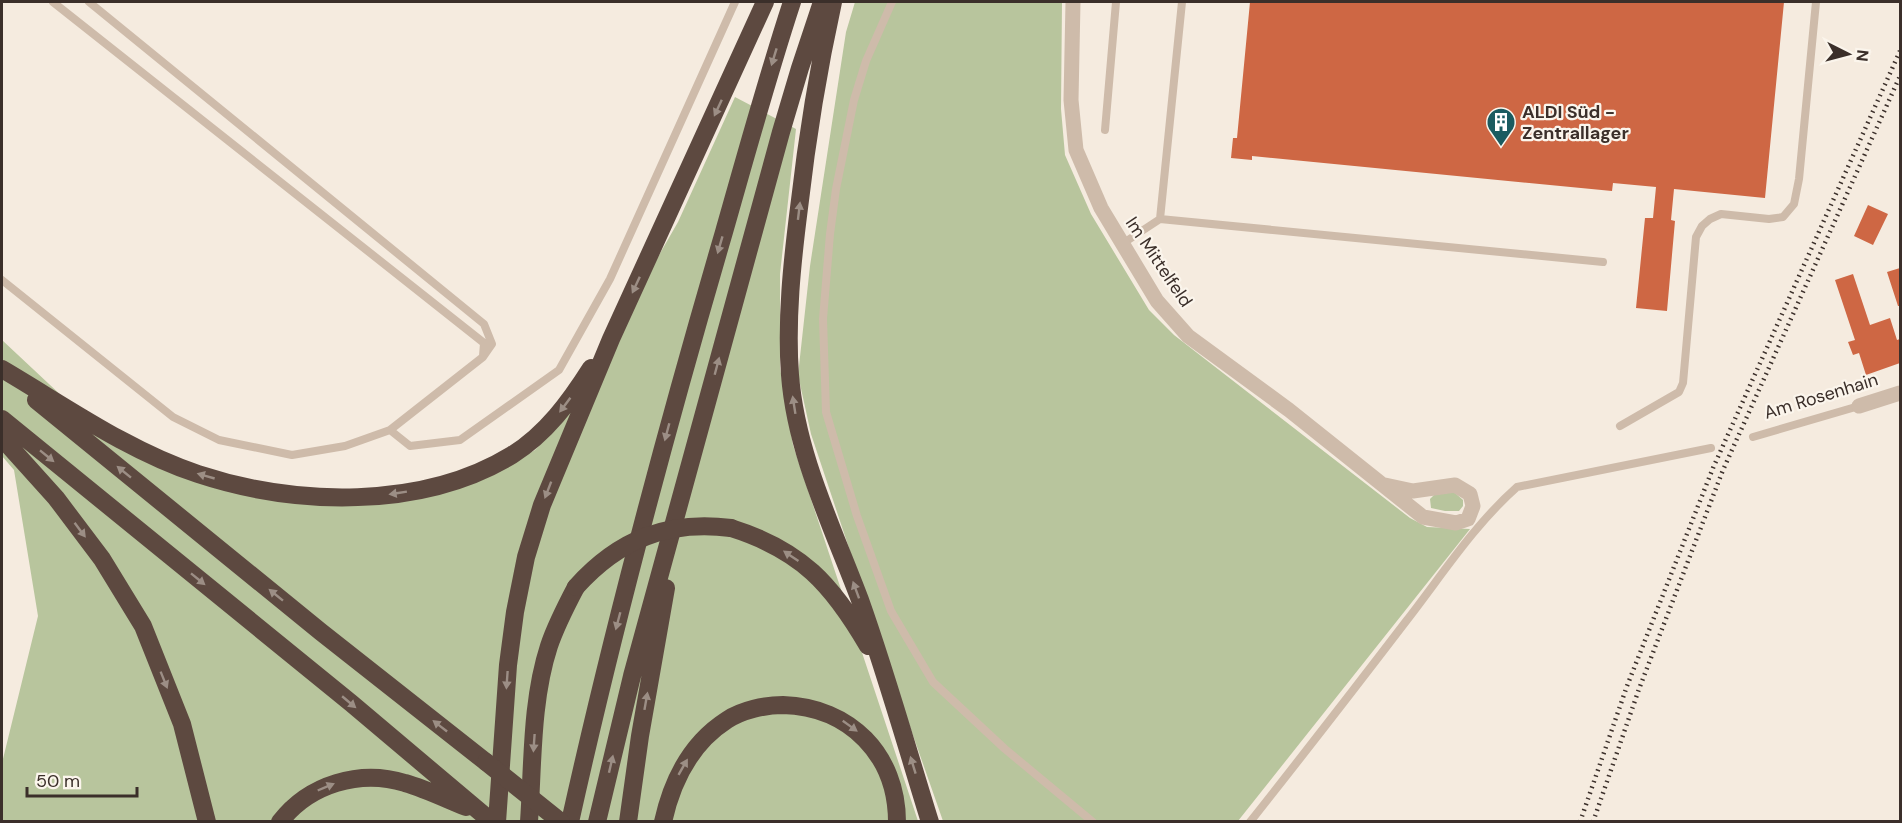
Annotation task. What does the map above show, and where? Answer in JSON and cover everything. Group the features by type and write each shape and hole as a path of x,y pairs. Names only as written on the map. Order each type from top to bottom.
{"highway":[{"path":"490,819 515,612 526,558 542,505 611,339 765,2"},
{"path":"570,822 605,670 681,379 792,2"},
{"path":"597,822 632,675 684,483 784,121 822,2"},
{"path":"832,2 811,114 793,258 789,324 790,376 804,446 871,632 930,822"},
{"path":"2,370 146,452 197,474 243,486 300,495 354,498 398,494 447,483 479,473 513,454 538,435 559,413 611,339"},
{"path":"2,370 321,632 561,822"},
{"path":"2,419 490,819"},
{"path":"2,438 56,498 102,559 143,626 182,724 207,822"},
{"path":"628,822 640,736 684,483"},
{"path":"529,822 541,676 556,626 576,587 601,562 630,543 646,536 680,527 731,528 767,541 785,551 818,576 844,607 888,685"},
{"path":"663,822 676,779 689,755 708,734 728,719 750,710 774,705 818,710 840,719 860,733 878,754 892,780 897,804 897,822"},
{"path":"280,822 301,800 324,787 351,779 369,778 404,783 490,819"}],"street":[{"name":"Im Mittelfeld","path":"1073,2 1071,100 1076,150 1101,208 1157,301 1188,336 1385,485 1423,517 1456,523 1468,519 1473,506 1470,494 1455,485 1413,491 1385,485"},
{"name":"Am Rosenhain","path":"1858,406 1900,393"}],"lane":[{"path":"53,2 484,343 483,357"},
{"path":"2,280 173,417 219,440 292,455 345,446 390,429 483,357 492,344 484,324 89,2"},
{"path":"390,429 410,447 460,440 559,370 610,279 735,2"},
{"path":"892,2 866,61 844,141 830,234 823,319 826,412 857,516 891,611 933,682 1005,749 1093,822"},
{"path":"1105,130 1116,2"},
{"path":"1160,219 1182,2"},
{"path":"1620,426 1679,392 1683,383 1696,237 1702,226 1721,213 1769,219 1783,217 1794,204 1799,179 1816,2"},
{"path":"1122,244 1160,219 1603,262"},
{"name":"Am Rosenhain","path":"1753,437 1858,406"},
{"path":"1250,822 1454,557 1500,503 1517,487 1711,448"}],"green space":[{"path":"855,2 1062,2 1061,109 1065,155 1091,214 1149,310 1174,335 1410,518 1427,527 1470,529 1238,821 943,821 811,434 798,375 810,266 846,32"},
{"path":"735,97 796,129 780,274 780,368 793,445 918,821 2,821 2,763 38,616 14,470 2,456 2,340 112,443 276,500 477,481 535,450 568,414 678,222"},
{"path":"1454,492 1463,500 1463,506 1459,511 1431,508 1430,499 1434,495"}],"building":[{"name":"ALDI Süd - Zentrallager","path":"1250,2 1784,2 1765,198 1674,189 1671,220 1675,221 1667,311 1636,308 1645,218 1653,218 1656,187 1613,183 1612,191 1252,156 1252,160 1231,158 1233,138 1237,138"},
{"path":"1868,205 1888,214 1873,245 1854,236"},
{"path":"1900,268 1900,306 1898,306 1887,272"},
{"path":"1853,274 1870,325 1890,318 1897,340 1900,339 1900,363 1866,375 1859,353 1853,355 1848,342 1855,340 1835,280"}],"railway":[{"path":"1580,822 1627,686 1713,468 1900,51"},
{"path":"1593,822 1639,689 1723,470 1900,76"}],"place":[{"name":"ALDI Süd - Zentrallager","path":"1501,148"}]}
